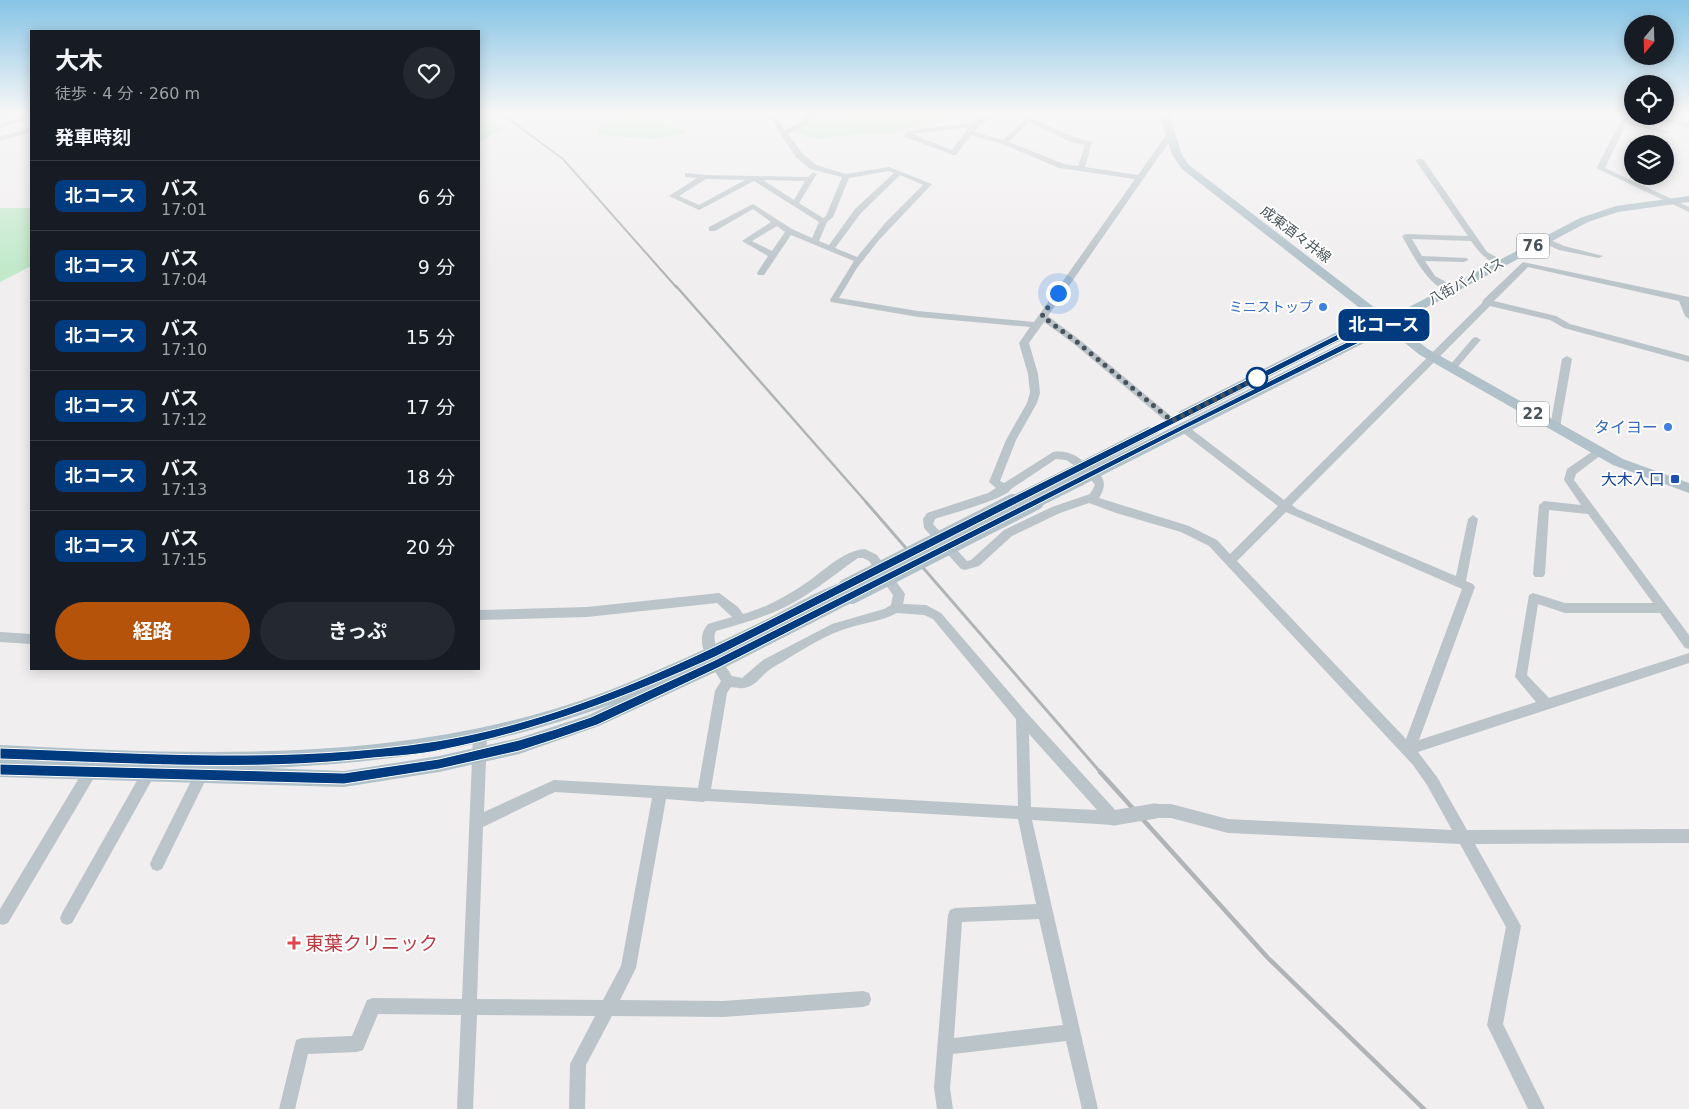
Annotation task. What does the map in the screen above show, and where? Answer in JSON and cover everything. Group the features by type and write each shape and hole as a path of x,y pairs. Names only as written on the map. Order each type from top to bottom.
{"main road":[{"name":"成東酒々井線","path":"1184,166 1387,323"},
{"name":"八街バイパス","path":"0,769 201,776 344,778 380,774 519,746 594,721 1177,424 1376,332 1387,323 1452,288 1584,220 1616,209 1689,199"},
{"name":"22","path":"1387,323 1431,356 1600,452 1636,470 1689,488"},
{"name":"八街バイパス","path":"0,753 230,762 316,760 397,752 522,726 588,706 648,682 714,659"}],"street":[{"path":"814,166 846,176 889,169 928,184 895,215 858,260 834,300 918,314 1036,325"},
{"path":"1061,166 1141,178"},
{"path":"1006,489 994,482 1011,440 1032,403 1035,384 1024,343 1149,166"},
{"path":"1423,166 1484,254 1501,262"},
{"path":"1602,166 1602,170 1689,210"},
{"path":"795,204 817,168"},
{"path":"830,248 858,211 899,172"},
{"path":"688,175 810,179"},
{"path":"816,242 823,222 829,217 846,176"},
{"path":"706,177 673,196 699,208 754,178"},
{"path":"754,178 823,222"},
{"path":"712,229 753,206 789,232 858,260"},
{"path":"773,255 746,240 776,223"},
{"path":"761,272 789,232"},
{"path":"1452,288 1432,278 1406,236 1473,239"},
{"path":"1544,240 1562,248 1599,256"},
{"path":"1420,258 1464,260"},
{"path":"1231,560 1431,356 1526,264 1610,287 1686,299 1689,316"},
{"path":"1486,302 1553,318 1568,326 1689,359"},
{"path":"1042,316 1077,342 1177,424 1293,512 1468,588 1409,749"},
{"path":"1452,368 1476,340"},
{"path":"1555,427 1567,359"},
{"path":"1600,452 1569,475 1569,480 1689,644"},
{"path":"1090,499 1100,488 1100,484 1082,474 1064,455 1053,456 1006,489 979,502 939,513 928,520 931,530 965,566 975,563 1008,533 1076,501 1090,499 1106,506 1199,534 1213,543 1231,560 1409,749 1432,781 1514,926 1495,1025 1537,1109"},
{"path":"1539,574 1544,505 1590,510"},
{"path":"1460,583 1473,519"},
{"path":"896,608 900,599 899,594 873,558 861,553 850,556 808,588 776,606 758,614 719,624 708,630 714,659 728,681 742,684 749,681 767,664 836,627 887,613 896,608 926,610 937,616 1022,717 1113,818"},
{"path":"480,615 588,612 719,598 734,610 740,619"},
{"path":"1548,705 1521,677 1533,598 1565,608 1662,608"},
{"path":"0,636 30,639"},
{"path":"1409,749 1689,658"},
{"path":"703,796 721,691 728,681"},
{"path":"1022,717 1025,822 1071,1032 1090,1109"},
{"path":"465,1109 480,736"},
{"path":"3,918 90,772"},
{"path":"67,918 148,774"},
{"path":"157,864 201,776"},
{"path":"476,823 554,786 1113,818 1155,810 1170,811 1228,826 1464,837 1689,836"},
{"path":"577,1109 578,1064 628,968 660,793"},
{"path":"945,1109 942,1088 955,915 1045,911"},
{"path":"287,1109 302,1046 357,1044 373,1006 723,1009 863,999"},
{"path":"945,1047 1071,1032"}],"green space":[{"path":"0,208 30,208 30,267 0,282"}],"railway":[{"path":"569,166 677,288"},
{"path":"676,286 867,503"},
{"path":"866,502 1101,773"},
{"path":"1100,772 1268,958 1424,1109"}],"bus line":[{"name":"北コース","path":"0,753 230,762 316,760 439,746 522,726 588,706 711,654 863,579 1363,324 1387,323 1376,332 1182,427 716,664 594,721 519,746 439,764 344,778 309,779 0,769"}],"place":[{"name":"ミニストップ","path":"1323,307"},
{"name":"タイヨー","path":"1668,427"},
{"name":"大木入口","path":"1675,479"},
{"name":"東葉クリニック","path":"294,943"}],"route":[{"path":"1058,293 1042,316 1077,342 1172,421 1259,377 1257,378"}]}
